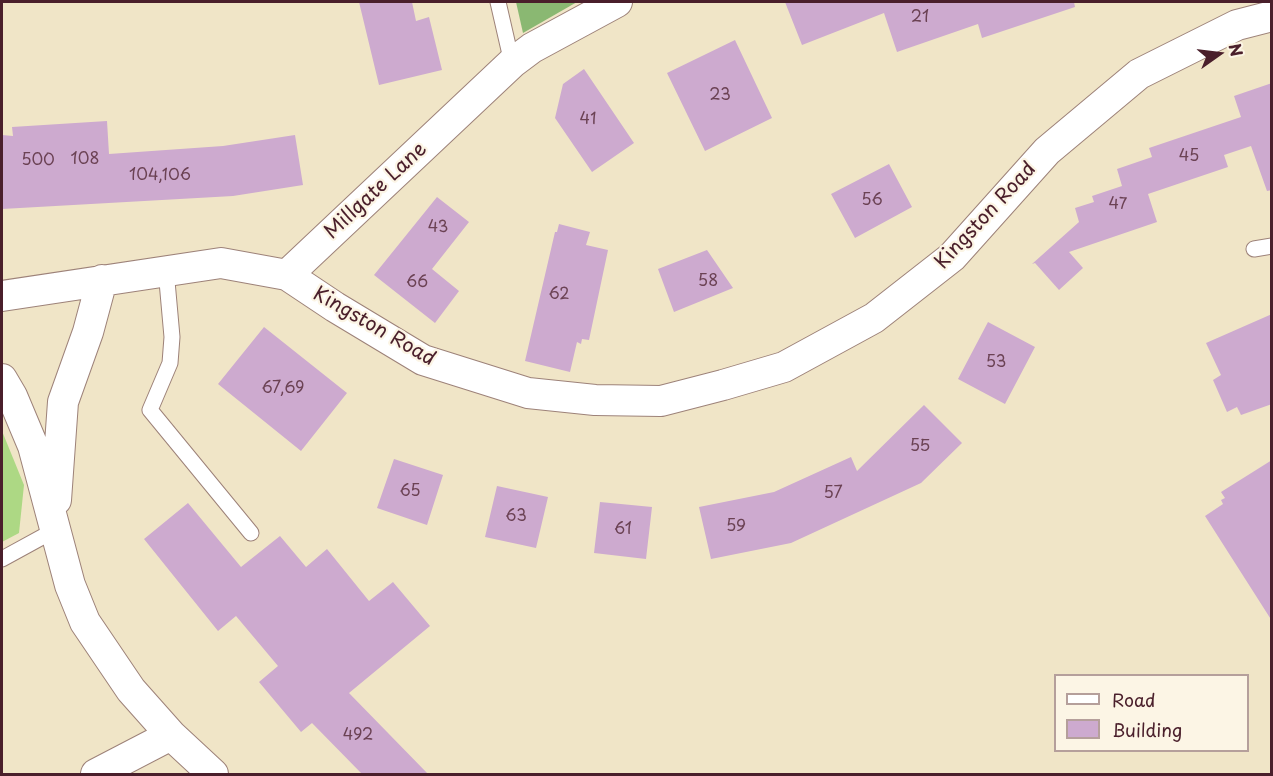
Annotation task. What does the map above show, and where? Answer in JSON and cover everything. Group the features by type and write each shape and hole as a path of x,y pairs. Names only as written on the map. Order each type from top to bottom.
{"street":[{"name":"Millgate Lane","path":"287,275 512,63 532,48 617,2"},
{"name":"Kingston Road","path":"287,275 334,307 423,360 528,393 595,400 661,401 723,386 784,367 874,318 952,257 1047,151 1139,75 1235,13 1272,16"},
{"path":"2,296 221,263 287,275"},
{"path":"55,530 63,402 88,332 102,280"},
{"path":"2,380 12,396 33,446 70,585 86,622 131,690 171,735 213,774"},
{"path":"96,774 171,735"}],"lane":[{"path":"498,2 512,63"},
{"path":"1254,249 1272,246"},
{"path":"166,270 172,337 170,363 150,410 251,533"},
{"path":"2,559 55,530"}],"green space":[{"path":"516,2 577,2 523,33"},
{"path":"2,431 24,485 19,533 2,542"}],"building":[{"path":"359,2 412,2 416,21 429,17 442,70 379,85"},
{"path":"785,2 1074,2 1075,7 982,38 978,24 897,52 884,13 802,45"},
{"path":"735,40 772,118 705,151 667,73"},
{"path":"584,69 634,143 592,172 555,118 563,84"},
{"path":"1272,83 1272,190 1267,191 1251,146 1224,155 1228,167 1148,194 1157,222 1069,252 1083,268 1059,290 1035,263 1032,264 1079,222 1075,208 1094,202 1092,196 1122,186 1117,169 1152,157 1149,148 1241,117 1234,96"},
{"path":"107,121 109,154 223,146 295,135 303,185 233,196 2,209 2,135 13,136 12,127"},
{"path":"889,164 912,207 855,238 831,194"},
{"path":"437,197 469,222 432,269 459,291 435,323 374,275"},
{"path":"559,224 590,232 586,245 608,250 589,340 582,339 581,344 577,342 570,372 525,361 555,232"},
{"path":"707,250 733,288 674,312 658,269"},
{"path":"1272,314 1272,404 1241,415 1237,407 1227,412 1213,380 1221,375 1206,343"},
{"path":"988,322 1035,347 1005,404 958,379"},
{"path":"264,327 347,393 301,451 218,384"},
{"path":"924,405 962,443 921,483 791,543 711,559 699,507 774,492 851,457 857,471"},
{"path":"394,459 443,475 427,525 377,508"},
{"path":"1272,460 1272,621 1205,516 1223,504 1221,500 1225,498 1221,492"},
{"path":"497,486 548,497 536,548 485,537"},
{"path":"600,502 652,507 646,559 594,553"},
{"path":"188,503 241,567 280,536 306,567 327,549 369,601 393,582 430,626 349,693 428,774 362,774 312,723 301,732 259,682 278,666 236,616 218,631 144,539"}]}
